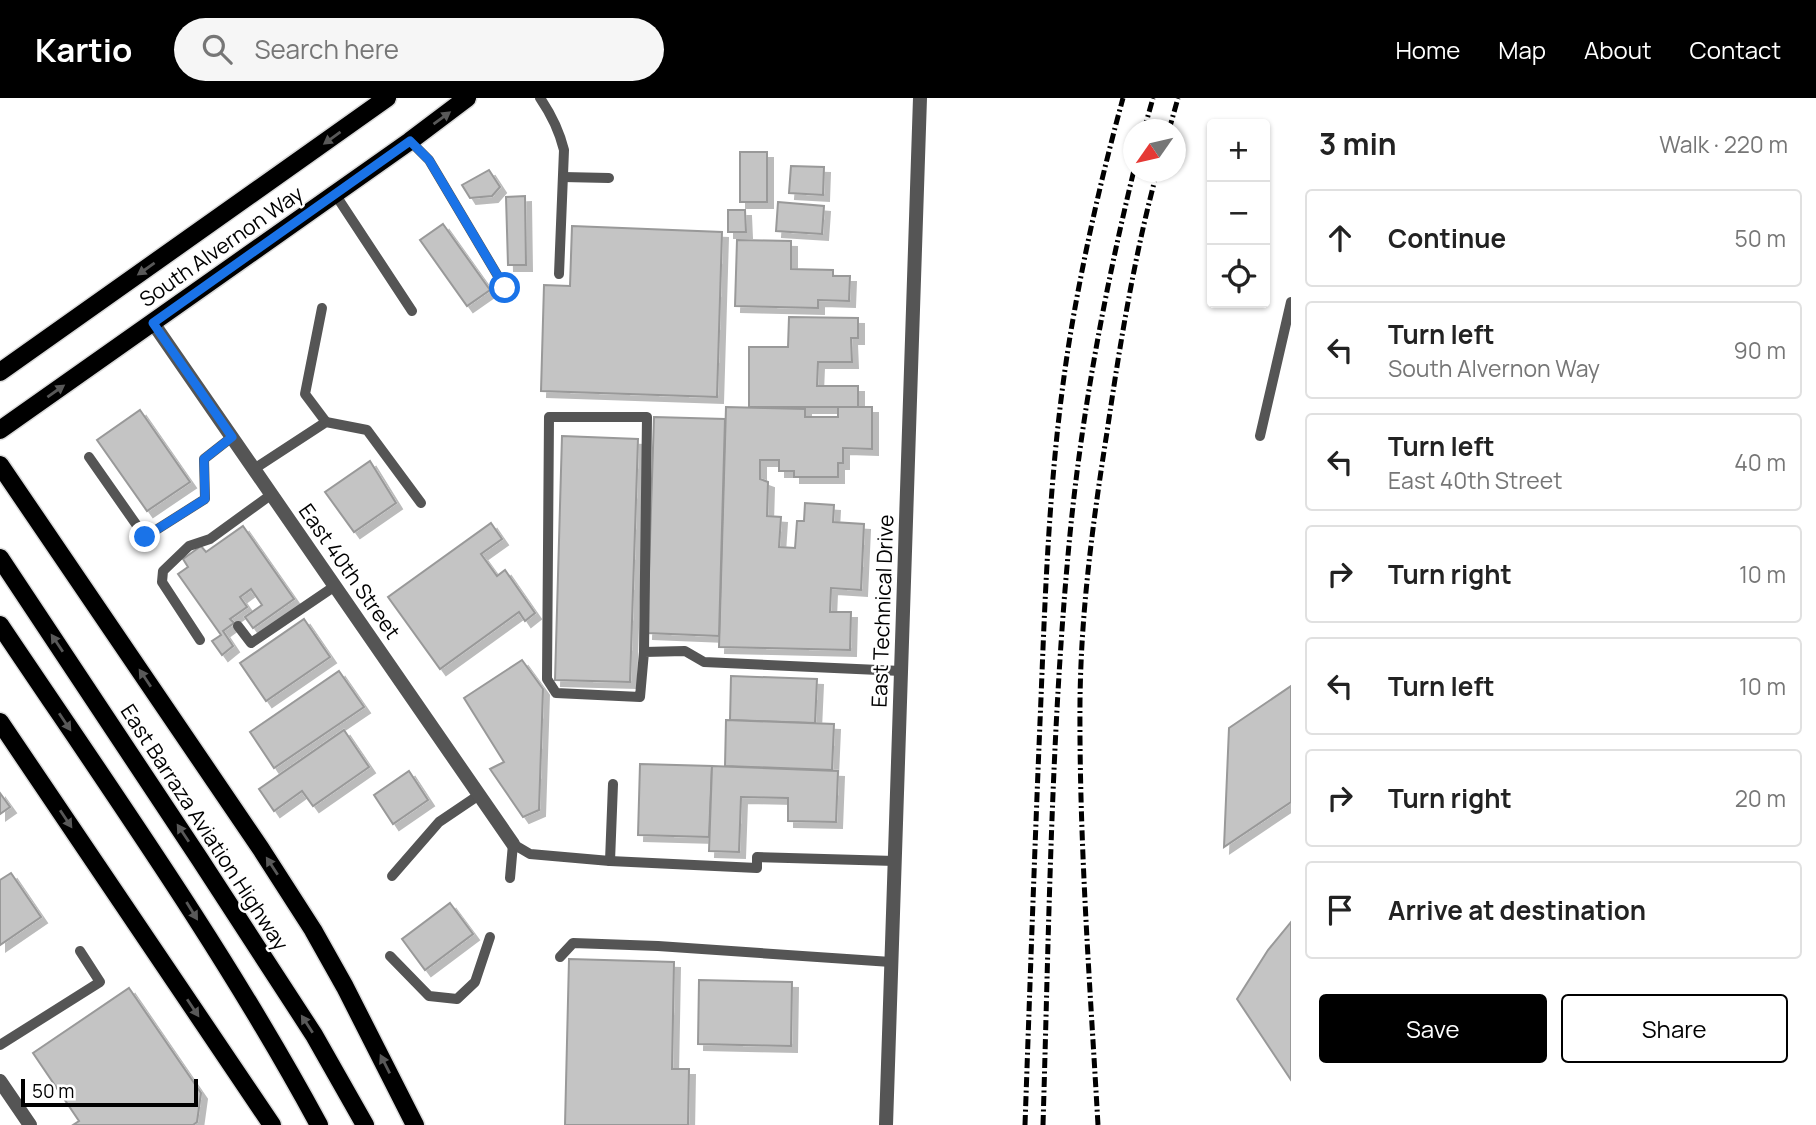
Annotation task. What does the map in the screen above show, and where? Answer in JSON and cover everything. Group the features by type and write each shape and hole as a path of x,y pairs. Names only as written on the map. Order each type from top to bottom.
{"main road":[{"name":"South Alvernon Way","path":"0,372 387,98"},
{"name":"South Alvernon Way","path":"0,430 467,98"},
{"path":"0,465 313,930 415,1125"},
{"name":"East Barraza Aviation Highway","path":"0,558 307,1024 365,1125"},
{"path":"0,625 170,877 281,1054 319,1125"},
{"path":"0,722 272,1125"}],"street":[{"name":"East Technical Drive","path":"886,1125 920,98"},
{"name":"East 40th Street","path":"153,323 513,844"},
{"path":"0,1081 30,1125"}],"lane":[{"path":"540,98 559,131 564,149 559,274"},
{"path":"410,141 429,160 505,288"},
{"path":"563,177 608,178"},
{"path":"335,194 412,311"},
{"path":"1260,436 1291,302"},
{"path":"322,308 305,394 326,422 368,430 421,503"},
{"path":"549,417 646,417 644,652 640,697 556,693 547,679 549,417"},
{"path":"254,468 326,422"},
{"path":"89,457 145,537 205,499 204,459 232,437"},
{"path":"200,640 162,582 163,571 189,546 210,539 272,494"},
{"path":"239,625 250,643 335,586"},
{"path":"644,652 685,651 704,662 901,670"},
{"path":"610,861 613,784"},
{"path":"392,876 439,822 479,794"},
{"path":"510,878 513,844 530,854 757,868 757,857 895,861"},
{"path":"390,956 429,996 457,999 475,982 490,937"},
{"path":"561,957 573,943 891,962"},
{"path":"0,1045 100,982 80,951"}],"building":[{"path":"740,152 767,152 767,202 740,202"},
{"path":"791,166 824,167 823,195 789,193"},
{"path":"489,170 500,187 492,196 470,198 462,185"},
{"path":"525,196 526,265 508,265 506,197"},
{"path":"778,202 824,206 822,234 776,231"},
{"path":"728,210 745,210 746,232 728,232"},
{"path":"443,224 490,290 467,306 420,240"},
{"path":"572,226 722,232 717,397 541,391 544,285 570,286"},
{"path":"737,240 791,241 791,269 833,270 833,276 850,276 849,301 818,300 818,308 735,306"},
{"path":"789,317 858,318 858,338 851,338 852,362 818,362 817,386 858,386 858,407 749,407 749,347 788,347"},
{"path":"726,407 805,409 805,417 838,417 838,407 872,407 872,449 843,448 843,463 838,463 838,477 794,477 794,471 779,471 779,460 760,460 760,479 768,482 767,516 781,517 779,547 795,548 797,521 804,521 805,503 834,505 833,522 864,524 861,590 831,588 830,612 851,612 850,650 719,647"},
{"path":"140,410 190,482 147,511 97,440"},
{"path":"654,417 725,419 719,636 647,633"},
{"path":"562,436 638,439 630,682 555,680"},
{"path":"370,461 396,503 354,532 325,492"},
{"path":"491,523 502,539 481,554 497,576 505,570 535,613 525,621 519,612 440,669 388,597"},
{"path":"243,526 294,599 253,628 245,617 262,605 251,589 240,597 247,607 230,619 234,623 223,631 233,646 222,655 212,641 221,635 178,574 188,567 183,559 201,546 206,552"},
{"path":"304,619 330,657 266,701 240,663"},
{"path":"522,660 543,689 539,810 523,817 490,769 504,762 464,698"},
{"path":"339,671 364,707 274,768 250,732"},
{"path":"731,676 817,679 815,723 730,720"},
{"path":"1291,686 1291,802 1224,847 1229,728"},
{"path":"726,720 834,724 832,770 725,766"},
{"path":"344,730 369,767 313,806 302,791 274,811 259,789"},
{"path":"640,764 712,766 709,837 638,835"},
{"path":"712,766 838,771 836,822 788,821 788,798 741,797 739,852 709,851"},
{"path":"409,771 428,800 393,824 374,795"},
{"path":"0,793 10,807 0,814"},
{"path":"11,873 41,917 0,945 0,880"},
{"path":"450,903 473,934 425,970 402,939"},
{"path":"1291,922 1291,1080 1237,999 1268,950"},
{"path":"569,959 674,962 672,1069 689,1069 688,1125 565,1125"},
{"path":"699,980 792,982 791,1046 698,1044"},
{"path":"129,988 201,1093 197,1122 193,1125 73,1125 79,1121 33,1053"}],"railway":[{"path":"1025,1125 1045,603 1059,413 1078,291 1095,208 1123,98"},
{"path":"1147,119 1153,98"},
{"path":"1172,119 1178,98"},
{"path":"1043,1125 1055,755 1070,534 1096,351 1131,182"},
{"path":"1098,1125 1081,807 1080,701 1085,599 1117,366 1134,268 1154,182"}],"route":[{"path":"145,537 205,499 204,459 232,437 153,323 410,141 429,160 505,288"}]}
